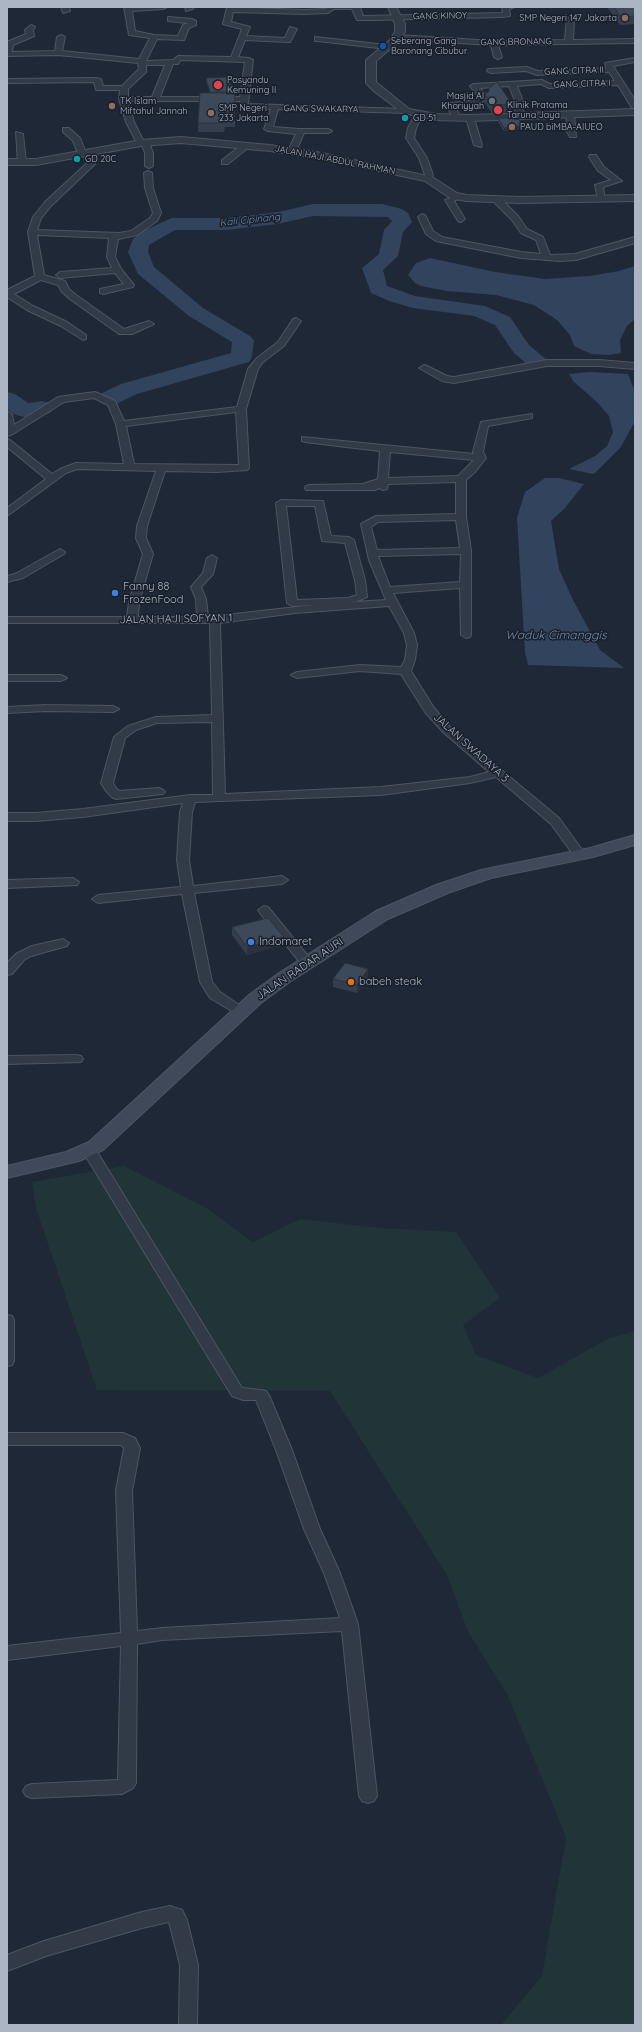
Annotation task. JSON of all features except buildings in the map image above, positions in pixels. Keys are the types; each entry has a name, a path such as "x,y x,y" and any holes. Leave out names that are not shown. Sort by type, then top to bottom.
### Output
{"main road":[{"name":"JALAN RADAR AURI","path":"7,1172 72,1157 89,1150 106,1139 240,1012 274,984 377,918 417,899 487,874 635,840"}],"street":[{"path":"163,7 128,8 132,33 154,37 181,38 186,28 192,25 192,21 172,19"},
{"path":"234,59 246,26 228,24 230,9 304,12 328,10 332,7 356,7"},
{"name":"GANG KINOY","path":"356,7 360,18 505,10 511,7"},
{"path":"392,7 398,17 401,29 398,37 371,60 371,83 381,93 406,111 419,115 456,118 635,112"},
{"path":"569,41 570,19"},
{"path":"31,27 29,30 31,34 29,36 9,44 9,51 7,54 58,53 143,62 176,62 178,58 234,59 250,61 244,99"},
{"path":"242,38 287,40 293,29"},
{"path":"58,53 61,37"},
{"path":"32,232 114,236 134,233 157,216 157,208 149,188 148,153 132,126 123,99 124,88 141,72 144,67 143,62 154,37"},
{"name":"GANG BRONANG","path":"398,37 494,43 635,41"},
{"path":"318,39 387,47"},
{"path":"494,43 498,57"},
{"path":"7,54 9,63"},
{"path":"635,60 608,65 635,106"},
{"path":"155,99 170,62"},
{"name":"GANG CITRA II","path":"491,71 528,69 536,73 611,70"},
{"path":"7,81 95,80 98,81 99,88 124,88"},
{"name":"GANG CITRA I","path":"456,118 451,105 477,102 484,97 474,86 543,82 549,86 621,83"},
{"path":"512,84 519,101 515,105 523,116"},
{"name":"GANG SWAKARYA","path":"123,99 244,99 246,106 406,111"},
{"path":"275,108 268,129 301,132 328,131"},
{"path":"419,115 412,128 410,138 423,158 430,175 428,179"},
{"path":"570,115 570,130 573,135"},
{"path":"470,118 478,145"},
{"path":"66,130 74,136 82,153"},
{"path":"292,151 296,138 301,132"},
{"path":"19,134 22,163"},
{"name":"JALAN HAJI ABDUL RAHMAN","path":"7,162 22,163 52,160 82,153 143,143 181,140 292,151 428,179 458,197 496,199 635,198"},
{"path":"225,162 246,146"},
{"path":"40,277 32,232 39,214 91,164 93,151"},
{"path":"593,157 601,169 618,181 599,185 602,199"},
{"path":"458,197 449,200 461,219"},
{"path":"496,199 515,218 524,231 540,239 546,257"},
{"path":"422,217 429,232 439,239 506,253 565,258 580,256 635,240"},
{"path":"103,291 130,285 117,270 111,257 114,236"},
{"path":"60,275 117,270"},
{"path":"7,294 40,277 62,282 65,290 73,297 122,332 129,332 149,324"},
{"path":"7,294 34,310 64,324 84,337"},
{"path":"7,513 63,471 76,466 161,469 244,468 241,409 253,370 260,360 281,344 296,320"},
{"path":"424,368 438,376 454,380 547,363 599,363 635,366"},
{"path":"7,414 8,432 61,399 91,395 98,396 112,403 121,424 130,467"},
{"path":"121,424 241,409"},
{"path":"481,458 478,452 484,424 529,416"},
{"path":"305,439 385,449 481,458"},
{"path":"7,442 51,480"},
{"path":"383,484 385,449"},
{"path":"466,635 466,551 461,517 461,482 481,458"},
{"path":"132,620 134,602 148,554 141,538 142,526 161,469"},
{"path":"310,488 461,482"},
{"path":"281,502 319,503 326,539 349,540 360,580 362,597 348,601 294,607 281,502"},
{"path":"297,675 360,668 405,671 410,660 412,645 408,630 392,603 372,553 366,528 369,522 376,519 461,517"},
{"path":"372,553 466,551"},
{"path":"7,579 20,576 60,552"},
{"path":"212,558 208,574 196,587 209,620 216,718 219,797"},
{"path":"388,590 465,584"},
{"name":"JALAN HAJI SOFYAN 1","path":"7,620 209,620 294,607 392,603"},
{"name":"JALAN SWADAYA 3","path":"405,671 430,710 448,730 555,821 579,854"},
{"path":"7,678 61,678"},
{"path":"7,710 46,708 113,709"},
{"path":"159,792 116,795 110,789 107,783 120,737 132,728 156,720 216,718"},
{"path":"7,817 36,817 82,813 190,799 381,791 470,780 498,773"},
{"path":"190,799 186,812 183,860 187,890 202,969 206,982 215,995 240,1012"},
{"path":"98,899 282,880"},
{"path":"7,884 73,882"},
{"path":"264,910 307,963"},
{"path":"7,971 20,957 27,953 36,949 63,943"},
{"path":"7,1060 76,1059"},
{"path":"89,1150 237,1392 243,1395 261,1395 284,1450 312,1529 332,1573 350,1624 368,1796"},
{"path":"7,1320 7,1361"},
{"path":"7,1439 123,1439 130,1442 132,1448 124,1491 129,1638 128,1783 122,1787 32,1791"},
{"path":"7,1653 170,1634 350,1624"},
{"path":"7,1963 44,1949 142,1920 164,1914 176,1916 189,1965 188,2025"}],"green space":[{"path":"124,1166 205,1207 253,1242 300,1219 380,1228 456,1232 500,1298 463,1325 476,1355 538,1378 609,1338 635,1331 635,2025 501,2025 542,1976 566,1837 508,1696 468,1632 447,1575 330,1391 97,1390 36,1208 32,1182"}],"water":[{"path":"430,258 495,272 545,279 590,276 619,271 635,266 635,319 627,326 620,340 621,353 609,355 591,354 574,346 570,335 557,320 534,305 496,295 447,291 421,286 415,283 408,275 416,263"},
{"path":"590,372 628,374 635,392 635,421 621,447 594,474 569,469 595,456 607,446 613,432 609,416 598,403 573,381 569,374"},
{"name":"Waduk Cimanggis","path":"545,478 559,478 584,484 565,508 551,521 559,569 572,598 600,650 624,668 528,665 525,652 517,518 525,492"}],"waterway":[{"name":"Kali Cipinang","path":"110,398 129,389 241,357 243,340 196,312 145,270 138,252 140,243 148,236 172,224 227,224 278,218 313,210 382,210 395,213 401,217 402,222 394,230 388,256 372,268 378,289 396,297 413,302 478,310 503,321 521,349 536,360"},
{"name":"Kali Cipinang","path":"7,399 24,410 42,408"}],"place":[{"name":"SMP Negeri 147 Jakarta","path":"625,18"},
{"name":"Seberang Gang Baronang Cibubur","path":"383,46"},
{"name":"Posyandu Kemuning II","path":"218,85"},
{"name":"Masjid Al Khoriyyah","path":"492,101"},
{"name":"TK Islam Miftahul Jannah","path":"112,106"},
{"name":"Klinik Pratama Taruna Jaya","path":"498,110"},
{"name":"SMP Negeri 233 Jakarta","path":"211,113"},
{"name":"GD 51","path":"405,118"},
{"name":"PAUD biMBA-AIUEO","path":"512,127"},
{"name":"GD 20C","path":"77,159"},
{"name":"Fanny 88 FrozenFood","path":"115,593"},
{"name":"Indomaret","path":"251,942"},
{"name":"babeh steak","path":"351,982"}]}
